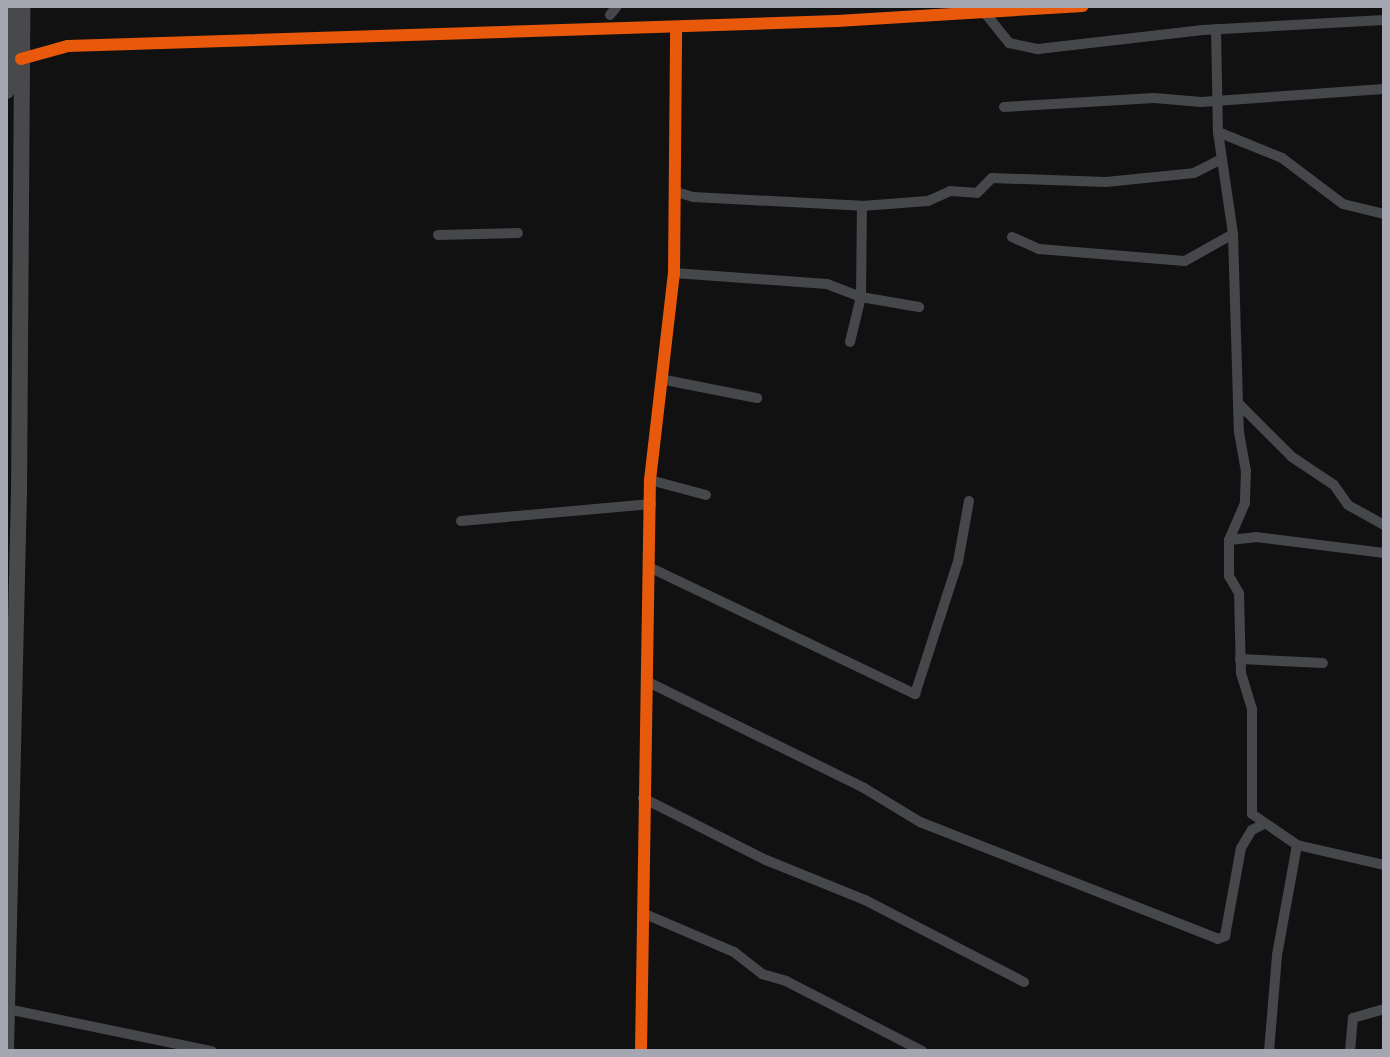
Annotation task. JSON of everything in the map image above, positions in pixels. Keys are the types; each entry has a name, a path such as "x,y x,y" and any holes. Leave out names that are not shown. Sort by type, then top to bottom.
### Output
{"highway":[{"path":"6,90 7,6"}],"main road":[{"path":"6,1051 19,493 22,6"}],"street":[{"path":"21,59 68,46 676,27 1083,6"},
{"path":"985,13 998,35 1023,48 1216,29 1384,20"},
{"path":"641,1051 650,480 665,380 674,273 676,27"},
{"path":"646,681 852,782 920,822 1218,939 1225,936 1237,865 1252,830 1249,771 1254,727 1240,659 1239,593 1229,576 1229,540 1245,503 1233,234 1218,132 1216,29"},
{"path":"1004,107 1384,89"},
{"path":"1218,132 1282,158 1343,204 1384,214"},
{"path":"676,192 693,197 862,206 928,201 950,191 977,193 992,178 1106,182 1194,173 1221,159"},
{"path":"850,342 861,297 862,206"},
{"path":"438,235 518,233"},
{"path":"1012,237 1039,249 1185,261 1233,234"},
{"path":"674,273 827,284 861,297 919,307"},
{"path":"665,380 757,398"},
{"path":"1239,404 1292,457 1334,485 1348,505 1384,525"},
{"path":"650,480 706,495"},
{"path":"651,568 915,694 958,562 969,501"},
{"path":"461,521 651,504"},
{"path":"1229,540 1256,537 1384,553"},
{"path":"1240,659 1323,663"},
{"path":"643,798 766,860 865,900 1024,982"},
{"path":"1252,814 1297,845 1384,865"},
{"path":"1252,830 1264,824"},
{"path":"1269,1051 1277,955 1297,845"},
{"path":"645,914 726,948 762,974 786,981 922,1051"},
{"path":"7,1009 212,1051"},
{"path":"1350,1051 1353,1018 1384,1009"}],"cycle path":[{"path":"21,59 68,46 837,21 1083,6"},
{"path":"641,1051 650,480 674,273 676,27"}]}
